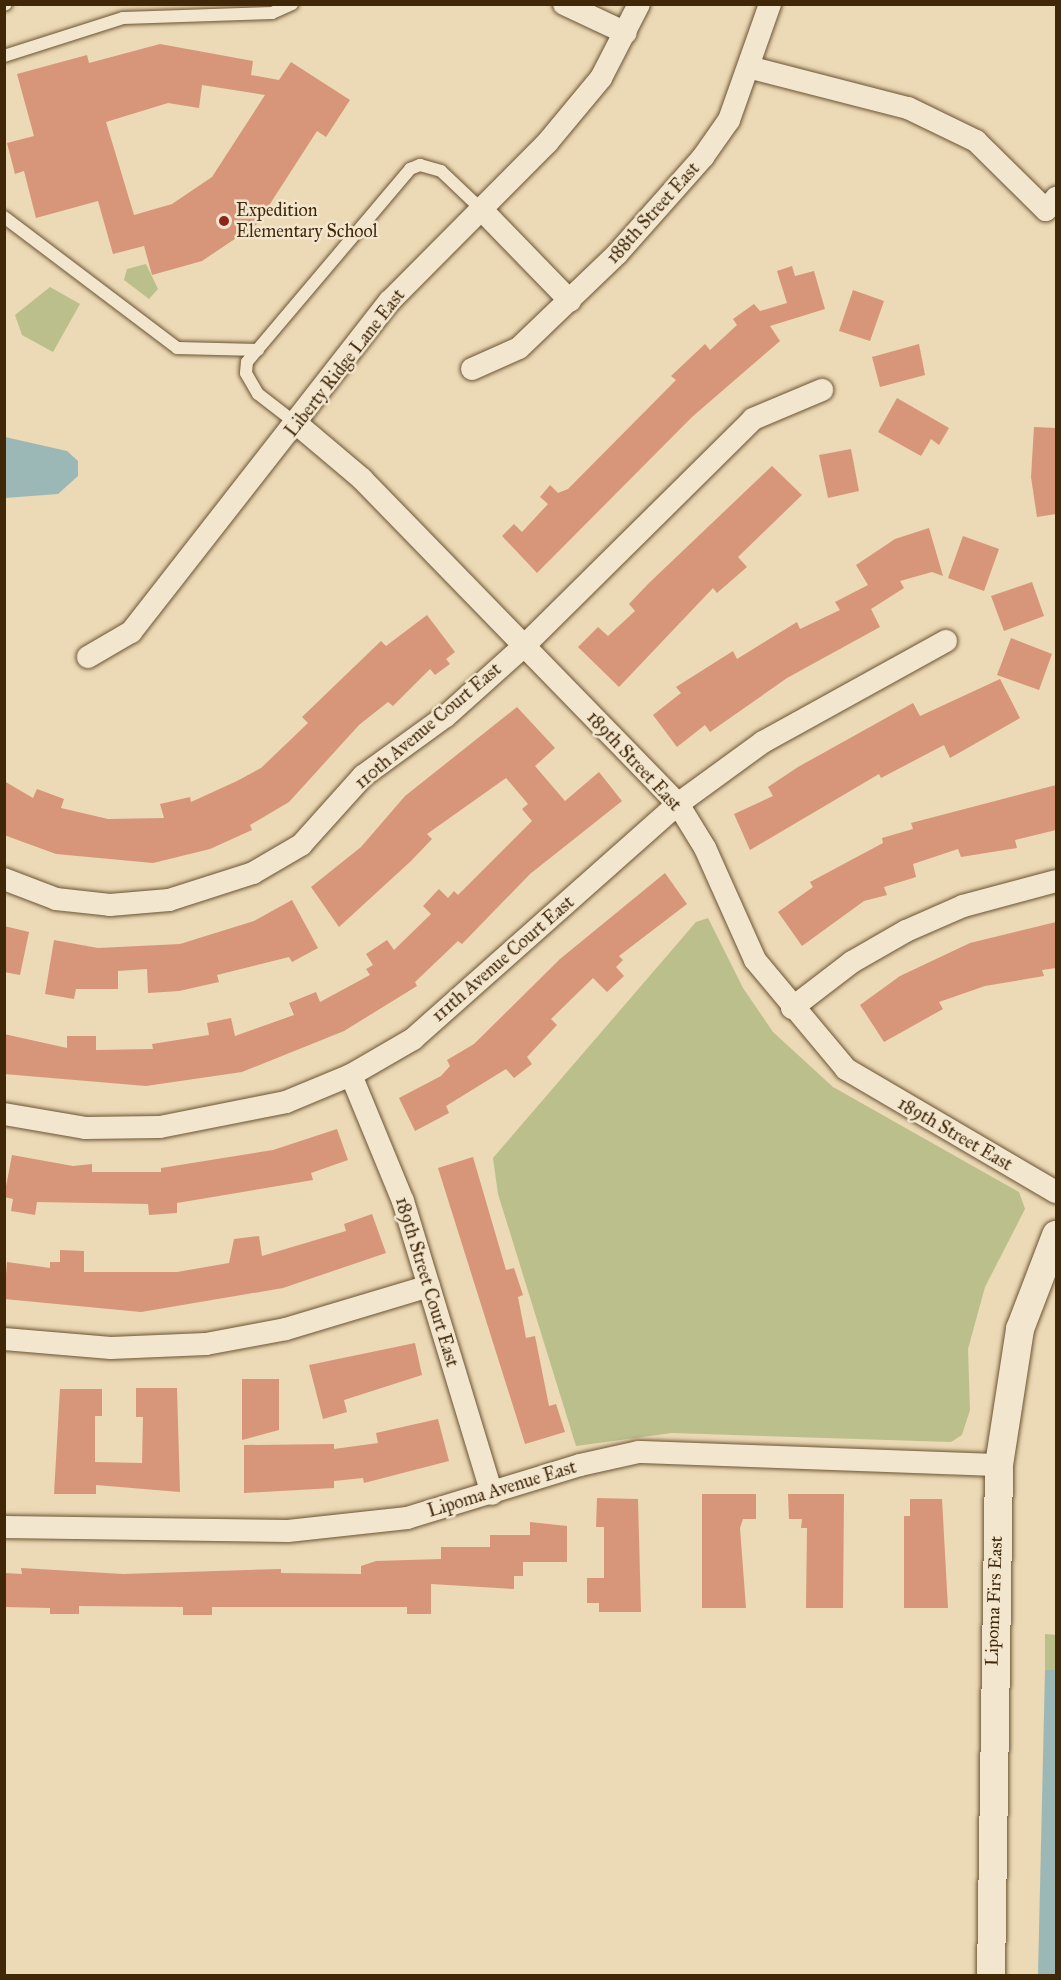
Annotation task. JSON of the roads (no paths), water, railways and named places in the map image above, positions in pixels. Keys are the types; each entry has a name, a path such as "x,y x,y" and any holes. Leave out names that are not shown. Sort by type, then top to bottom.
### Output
{"street":[{"path":"564,4 626,33"},
{"name":"Liberty Ridge Lane East","path":"88,657 131,632 297,424 390,301 567,119 601,78 639,4"},
{"name":"188th Street East","path":"472,369 519,348 570,301 703,157 729,120 752,68 770,4"},
{"path":"752,68 908,108 976,141 1051,204"},
{"path":"481,209 570,301"},
{"name":"110th Avenue Court East","path":"4,879 56,899 110,904 169,900 253,873 301,845 363,776 446,716 524,646 753,420 822,390"},
{"name":"189th Street East","path":"297,424 362,479 678,804 705,848 755,960 792,1008 846,1069 1056,1192"},
{"name":"111th Avenue Court East","path":"4,1114 85,1128 160,1127 286,1102 351,1075 413,1039 678,804 763,742 946,641"},
{"path":"792,1008 852,962 906,931 963,906 1056,881"},
{"name":"189th Street Court East","path":"351,1075 403,1201 492,1494"},
{"name":"Lipoma Firs East","path":"991,1976 999,1465 1020,1329 1056,1235"},
{"path":"4,1339 111,1348 206,1344 286,1329 429,1286"},
{"name":"Lipoma Avenue East","path":"4,1527 288,1531 407,1518 639,1452 734,1451 999,1465"}],"lane":[{"path":"4,56 123,18 272,13 292,4"},
{"path":"297,424 249,383 248,362 410,169 420,165 441,171 481,209"},
{"path":"4,217 177,348 258,350"}],"water":[{"path":"5,437 67,451 78,461 78,476 58,494 5,498"},
{"path":"1045,1670 1056,1670 1056,1976 1038,1975"}],"place":[{"name":"Expedition Elementary School","path":"224,221"}]}
